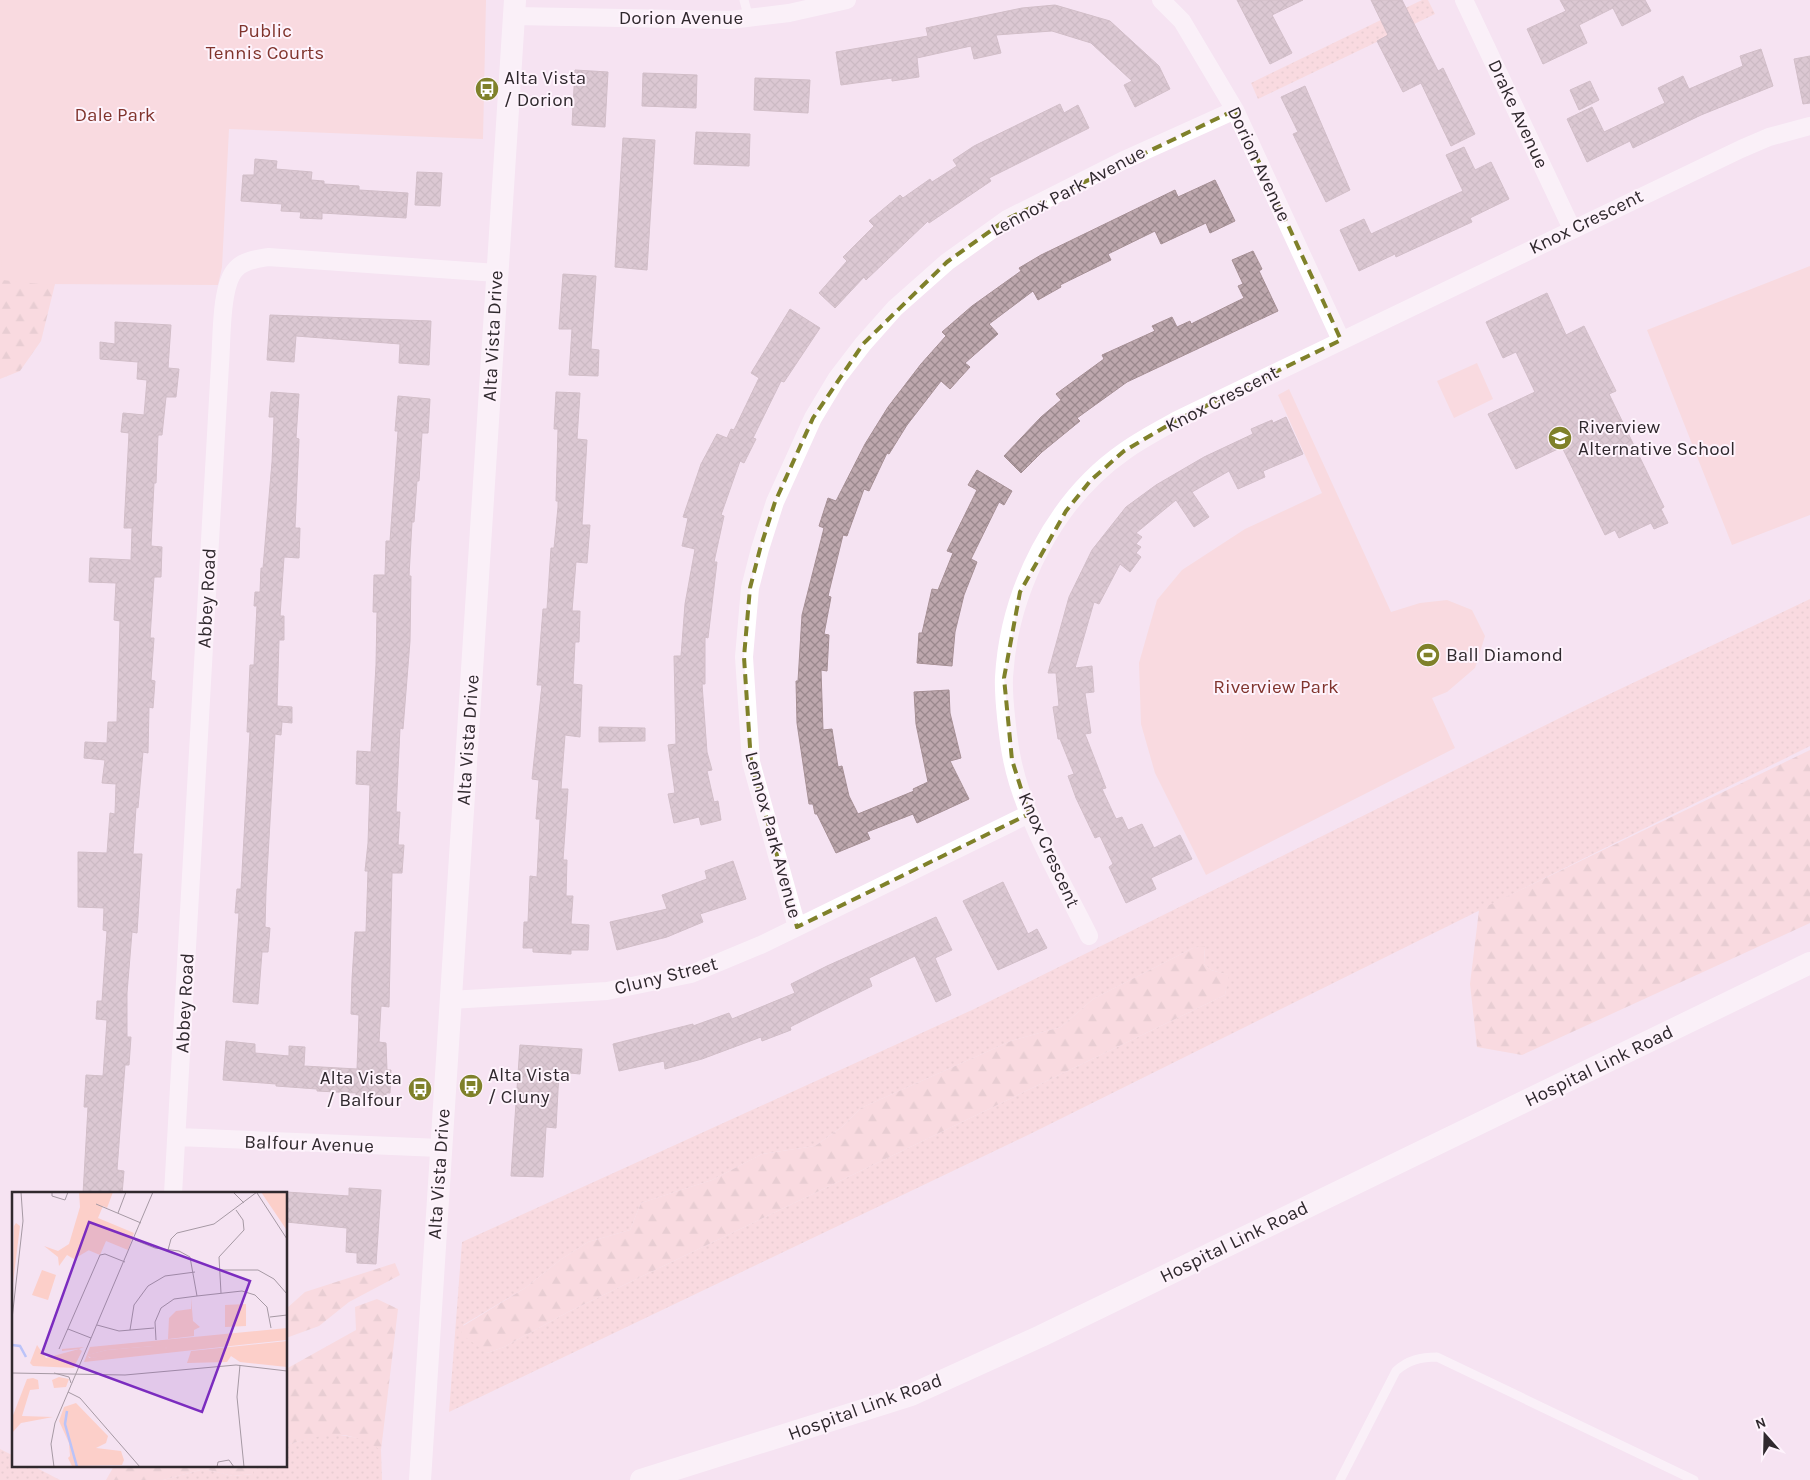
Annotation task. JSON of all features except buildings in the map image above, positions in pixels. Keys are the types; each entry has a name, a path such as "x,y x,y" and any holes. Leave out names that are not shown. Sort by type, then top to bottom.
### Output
{"street":[{"name":"Dorion Avenue","path":"514,8 749,19 788,13 847,0"},
{"name":"Dorion Avenue","path":"1160,0 1182,21 1235,110 1341,340"},
{"name":"Drake Avenue","path":"1465,0 1572,229"},
{"name":"Alta Vista Drive","path":"420,1480 440,1148 473,678 496,273 514,8"},
{"name":"Lennox Park Avenue","path":"797,927 751,762 744,657 750,588 760,549 775,502 813,418 837,378 863,344 896,308 947,262 1008,219 1122,161 1235,110"},
{"name":"Knox Crescent","path":"1088,936 1029,814 1012,760 1004,678 1010,636 1020,592 1040,551 1066,511 1091,480 1124,451 1177,420 1748,146 1769,137 1810,126"},
{"name":"Abbey Road","path":"173,1192 178,1137 219,374 226,286 235,269 246,262 268,257 496,273"},
{"name":"Cluny Street","path":"450,1000 607,991 691,974 729,960 1029,814"},
{"name":"Hospital Link Road","path":"641,1480 911,1395 1041,1336 1810,963"},
{"name":"Balfour Avenue","path":"178,1137 440,1148"}],"lane":[{"path":"744,0 749,19"},
{"path":"1340,1480 1396,1371 1403,1364 1425,1357 1437,1357 1694,1480"}],"highlighted area":[{"path":"1235,110 1341,340 1177,420 1124,451 1091,480 1066,511 1020,592 1004,678 1012,760 1029,814 797,927 751,762 744,657 750,588 760,549 775,502 813,418 863,344 947,262 1007,219"}],"green space":[{"path":"0,0 99,272 55,284 41,341 20,371 0,379"},
{"name":"Dale Park","path":"0,0 486,0 483,139 229,129 222,267 218,285 40,284 2,280 0,236"},
{"path":"1422,0 1428,0 1435,14 1258,99 1251,83"},
{"path":"1810,266 1810,515 1732,545 1647,330"},
{"path":"1477,363 1493,399 1454,418 1437,381"},
{"name":"Riverview Park","path":"1289,389 1391,612 1420,603 1447,600 1472,610 1485,636 1475,668 1447,692 1432,698 1455,748 1206,875 1155,773 1141,724 1139,663 1157,600 1182,570 1245,529 1322,493 1278,395"},
{"path":"1810,599 1810,746 1030,1134 449,1412 462,1242 972,1010 1580,708","holes":["1205,947 1204,964 1211,970 1228,975 1225,995 568,1312 504,1347 487,1353 463,1325 525,1288 560,1260 588,1242 630,1230 641,1203 712,1180 762,1154 815,1146 842,1127 861,1108 1011,1041 1061,1027 1093,999 1193,948"]},
{"path":"1810,750 1810,923 1522,1055 1477,1047 1470,984 1479,910"},
{"path":"1205,946 1204,964 1211,970 1229,975 1225,995 568,1312 504,1347 487,1353 461,1334 463,1326 525,1288 560,1260 588,1242 630,1230 641,1203 712,1180 762,1154 815,1146 842,1127 861,1108 1011,1041 1061,1027 1093,999 1193,948"},
{"path":"395,1263 400,1275 349,1302 319,1326 288,1337 288,1307 305,1292"},
{"path":"377,1299 398,1309 381,1450 357,1438 346,1435 324,1436 288,1444 288,1368 356,1330 355,1307"},
{"path":"327,1433 365,1439 381,1450 382,1480 163,1480 204,1469 233,1476 253,1474 253,1468 288,1468 288,1444"},
{"path":"0,1449 12,1455 12,1468 37,1468 60,1480 0,1480"},
{"path":"113,1468 253,1468 253,1474 233,1476 204,1469 163,1480 106,1480"}],"place":[{"name":"Alta Vista / Dorion","path":"487,89"},
{"name":"Riverview Alternative School","path":"1560,438"},
{"name":"Ball Diamond","path":"1428,655"},
{"name":"Alta Vista / Cluny","path":"471,1086"},
{"name":"Alta Vista / Balfour","path":"420,1089"}],"park label":[{"name":"Public Tennis Courts","path":"265,42"}]}
